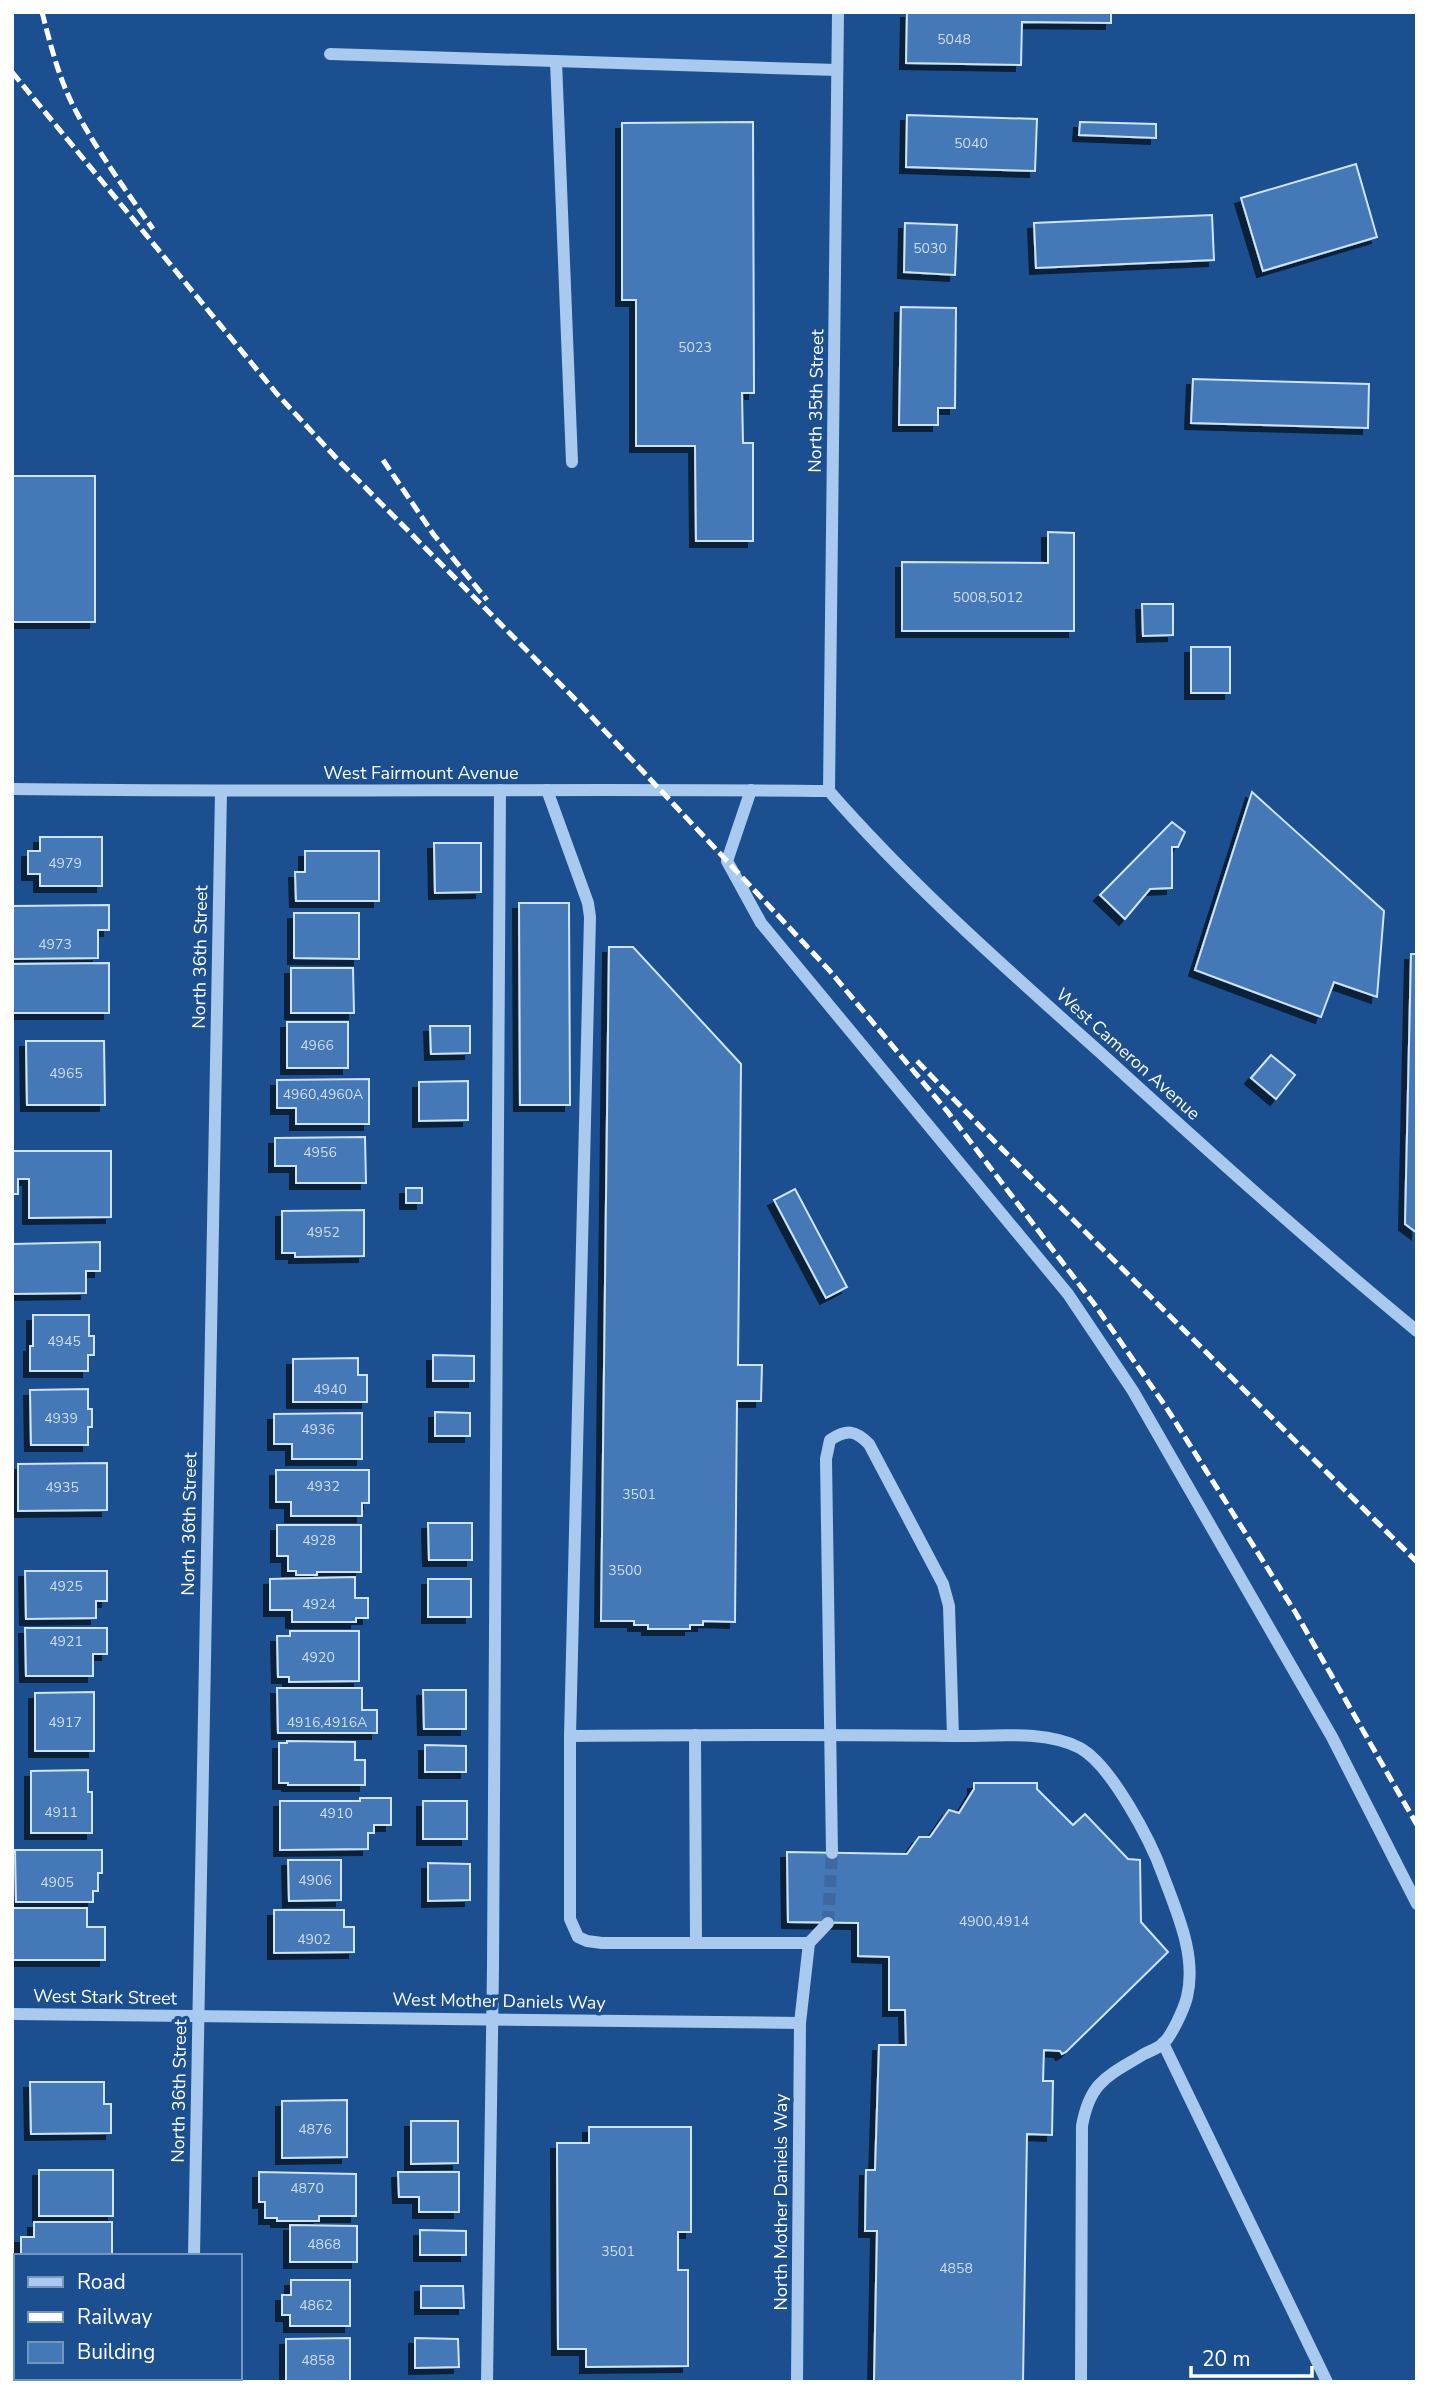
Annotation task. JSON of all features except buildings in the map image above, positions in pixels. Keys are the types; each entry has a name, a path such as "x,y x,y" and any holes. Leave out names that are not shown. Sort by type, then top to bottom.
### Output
{"street":[{"name":"North 35th Street","path":"829,791 838,12"},
{"path":"330,54 837,70"},
{"path":"556,61 572,462"},
{"name":"West Fairmount Avenue","path":"12,789 221,792 829,791"},
{"path":"487,2382 493,2018 500,790"},
{"path":"547,790 588,903 590,917 570,1736 572,1928 578,1937 602,1943 809,1943 828,1923"},
{"path":"751,790 727,861 761,923 1068,1294 1126,1380 1332,1737 1417,1904"},
{"name":"West Cameron Avenue","path":"829,791 877,845 960,926 1324,1255 1417,1331"},
{"name":"North 36th Street","path":"194,2254 221,792"},
{"path":"832,1853 826,1459 830,1440 844,1431 857,1432 869,1444 943,1584 949,1606 953,1736"},
{"path":"570,1736 832,1733 1011,1735 1059,1740 1082,1749 1106,1771 1159,1863 1182,1927 1189,1966 1187,1996 1181,2013 1163,2043 1104,2078 1086,2103 1083,2126 1081,2382"},
{"path":"695,1735 695,1943"},
{"name":"North Mother Daniels Way","path":"797,2382 800,2022 809,1943"},
{"name":"West Stark Street","path":"12,2014 197,2016"},
{"name":"West Mother Daniels Way","path":"197,2016 800,2022"},
{"path":"1163,2043 1327,2382"}],"tunnel":[{"path":"828,1923 832,1853"}],"railway":[{"path":"42,12 57,65 72,103 86,130 153,229"},
{"path":"12,72 277,394 339,461 573,697 829,970 947,1111 1095,1305 1166,1407 1297,1615 1417,1825"},
{"path":"383,460 434,535 487,600"},
{"path":"917,1061 1417,1562"}]}
